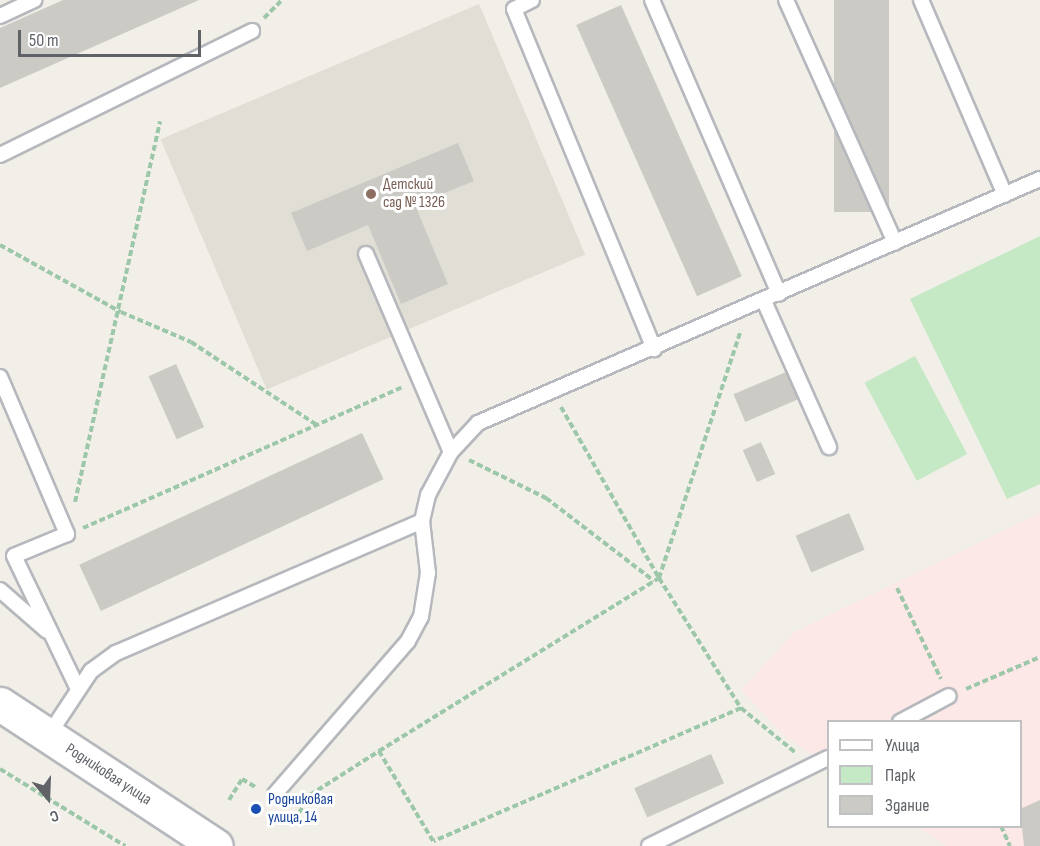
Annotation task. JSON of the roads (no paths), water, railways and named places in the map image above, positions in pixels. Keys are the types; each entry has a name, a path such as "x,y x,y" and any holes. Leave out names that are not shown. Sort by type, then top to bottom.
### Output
{"main road":[{"name":"Родниковая улица","path":"0,704 216,846"}],"lane":[{"path":"0,16 35,0"},
{"path":"532,0 514,9 654,349"},
{"path":"652,0 779,294"},
{"path":"786,0 896,243"},
{"path":"921,0 1005,195"},
{"path":"0,156 252,31"},
{"path":"274,794 408,641 422,617 428,573 422,521 451,452 478,423 654,349 1040,179"},
{"path":"366,254 451,452"},
{"path":"764,301 829,447"},
{"path":"0,377 67,534 14,556 78,689"},
{"path":"47,736 91,671 117,653 422,521"},
{"path":"0,590 51,634"},
{"path":"904,720 949,696"},
{"path":"649,846 827,759"}],"place":[{"name":"Детский сад № 1326","path":"371,194"},
{"name":"Родниковая улица, 14","path":"256,809"}]}
